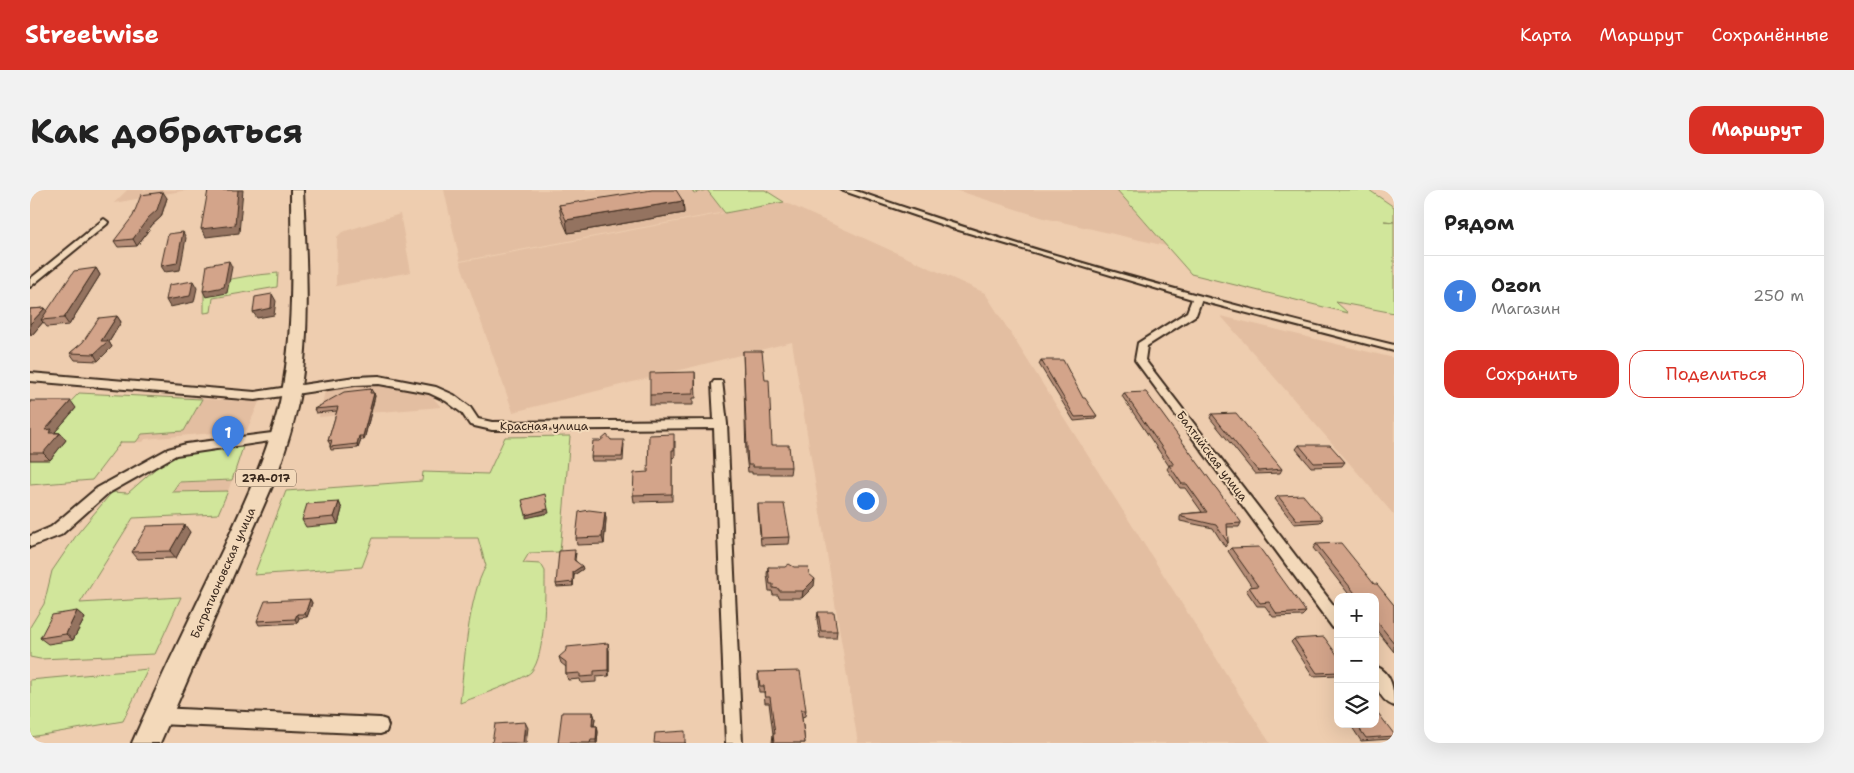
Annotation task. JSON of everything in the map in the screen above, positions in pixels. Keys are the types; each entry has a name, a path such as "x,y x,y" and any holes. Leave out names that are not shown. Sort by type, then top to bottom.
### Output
{"main road":[{"name":"Багратионовская улица","path":"146,743 267,476 280,436 291,391 298,324 297,190"}],"street":[{"path":"845,190 889,206 1118,276 1394,348"},
{"path":"30,284 104,222"},
{"name":"Балтийская улица","path":"1197,298 1192,313 1142,345 1140,360 1334,618"},
{"name":"Красная улица","path":"30,377 255,396 355,381 379,380 398,382 432,390 450,398 466,410 474,422 492,426 721,424"},
{"path":"718,384 734,743"},
{"path":"30,542 56,531 102,491 172,452 186,448 280,436"},
{"path":"1379,678 1394,698"},
{"path":"158,716 380,726"}],"shaded area":[{"path":"127,190 187,190 114,203"},
{"path":"444,190 692,190 694,193 707,190 725,212 460,261"},
{"path":"956,190 1117,190 1166,246 1044,218"},
{"path":"784,202 985,293 1270,743 858,743 792,342 513,412 460,262"},
{"path":"400,214 411,272 336,286 337,237 342,232"},
{"path":"1221,316 1394,358 1394,515 1364,480"},
{"path":"353,386 402,387 426,392 441,407 319,417 325,391"},
{"path":"202,399 259,402 247,430 145,439 143,442 136,442 142,434 184,431"},
{"path":"232,480 228,491 172,492 179,482"}],"green space":[{"path":"692,190 707,190 694,193"},
{"path":"707,190 765,190 784,202 725,213"},
{"path":"1117,190 1369,190 1394,207 1394,313 1336,302 1348,313 1191,274"},
{"path":"278,273 277,287 213,298 211,312 204,313 204,284"},
{"path":"79,393 202,399 184,431 142,434 136,442 121,442 92,480 30,485 30,444"},
{"path":"570,436 560,552 529,553 523,563 541,564 545,571 544,624 540,653 531,672 508,684 460,703 471,613 480,579 486,566 478,538 373,538 362,567 254,575 286,491 422,481 423,472 488,474 505,437"},
{"path":"243,447 232,480 179,482 172,492 228,491 218,514 133,518 80,603 181,597 155,654 40,659 30,657 30,627 44,604 52,571 78,533 112,492 128,493 173,453"},
{"path":"148,669 123,721 30,737 30,680"}],"building":[{"path":"208,190 238,190 235,225 201,229"},
{"path":"652,190 676,190 683,201 566,220 559,205"},
{"path":"163,192 157,210 148,218 133,239 114,241 133,216 141,195"},
{"path":"183,232 177,263 161,266 168,234"},
{"path":"229,261 224,287 203,291 207,265"},
{"path":"96,268 64,318 41,320 74,271"},
{"path":"193,281 190,296 166,300 169,285"},
{"path":"272,294 271,308 253,312 255,297"},
{"path":"45,308 30,324 30,309"},
{"path":"117,316 101,341 108,341 94,354 70,353 83,342 99,318"},
{"path":"743,351 762,351 765,380 769,380 772,445 789,445 791,467 753,467 753,465 748,465"},
{"path":"1041,360 1063,360 1083,398 1085,398 1097,416 1075,417"},
{"path":"695,372 693,394 650,395 650,373"},
{"path":"371,389 370,393 374,393 363,436 359,436 357,444 330,447 332,440 328,441 338,407 314,409 344,392"},
{"path":"1146,392 1241,522 1227,524 1228,543 1216,525 1182,517 1182,514 1207,512 1187,484 1182,484 1169,465 1174,465 1124,393"},
{"path":"30,401 71,401 45,430 52,429 49,433 60,433 43,453 30,453"},
{"path":"1236,413 1282,469 1258,471 1212,414"},
{"path":"674,434 672,494 633,495 634,473 648,472 649,435"},
{"path":"607,435 611,440 624,440 622,457 591,457 593,441 600,441"},
{"path":"1299,445 1330,445 1345,462 1314,463"},
{"path":"545,494 548,509 526,515 522,500"},
{"path":"1303,495 1323,519 1297,520 1278,496"},
{"path":"339,502 334,517 302,520 307,504"},
{"path":"758,504 784,504 790,537 761,538"},
{"path":"589,510 605,512 602,537 576,538 579,512"},
{"path":"185,525 170,551 132,552 147,526"},
{"path":"1341,543 1374,584 1377,584 1394,605 1394,643 1379,624 1379,593 1355,593 1316,544"},
{"path":"1259,547 1306,612 1277,614 1269,602 1260,603 1249,587 1258,586 1231,548"},
{"path":"575,550 574,560 582,566 573,572 573,582 556,584 559,551"},
{"path":"789,564 794,567 808,567 809,574 815,579 803,591 779,591 779,589 773,588 773,584 770,584 768,567 785,567"},
{"path":"310,599 305,614 297,614 295,619 257,621 265,601"},
{"path":"77,611 66,634 40,638 52,615"},
{"path":"818,612 834,612 837,631 821,631"},
{"path":"1324,637 1334,651 1334,672 1317,673 1294,639"},
{"path":"608,643 608,670 594,671 594,676 580,677 580,673 566,674 566,662 559,657 567,650 567,647"},
{"path":"800,671 806,710 801,710 805,743 774,743 773,734 775,734 770,697 765,697 764,686 760,686 758,672"},
{"path":"562,712 593,712 592,726 597,726 596,740 591,740 590,743 558,743"},
{"path":"1379,714 1394,734 1394,736 1366,738 1359,728 1379,728"},
{"path":"525,722 523,743 492,743 495,724"},
{"path":"685,731 685,743 654,743 655,733"}],"place":[{"name":"Ozon","path":"228,457"}]}
